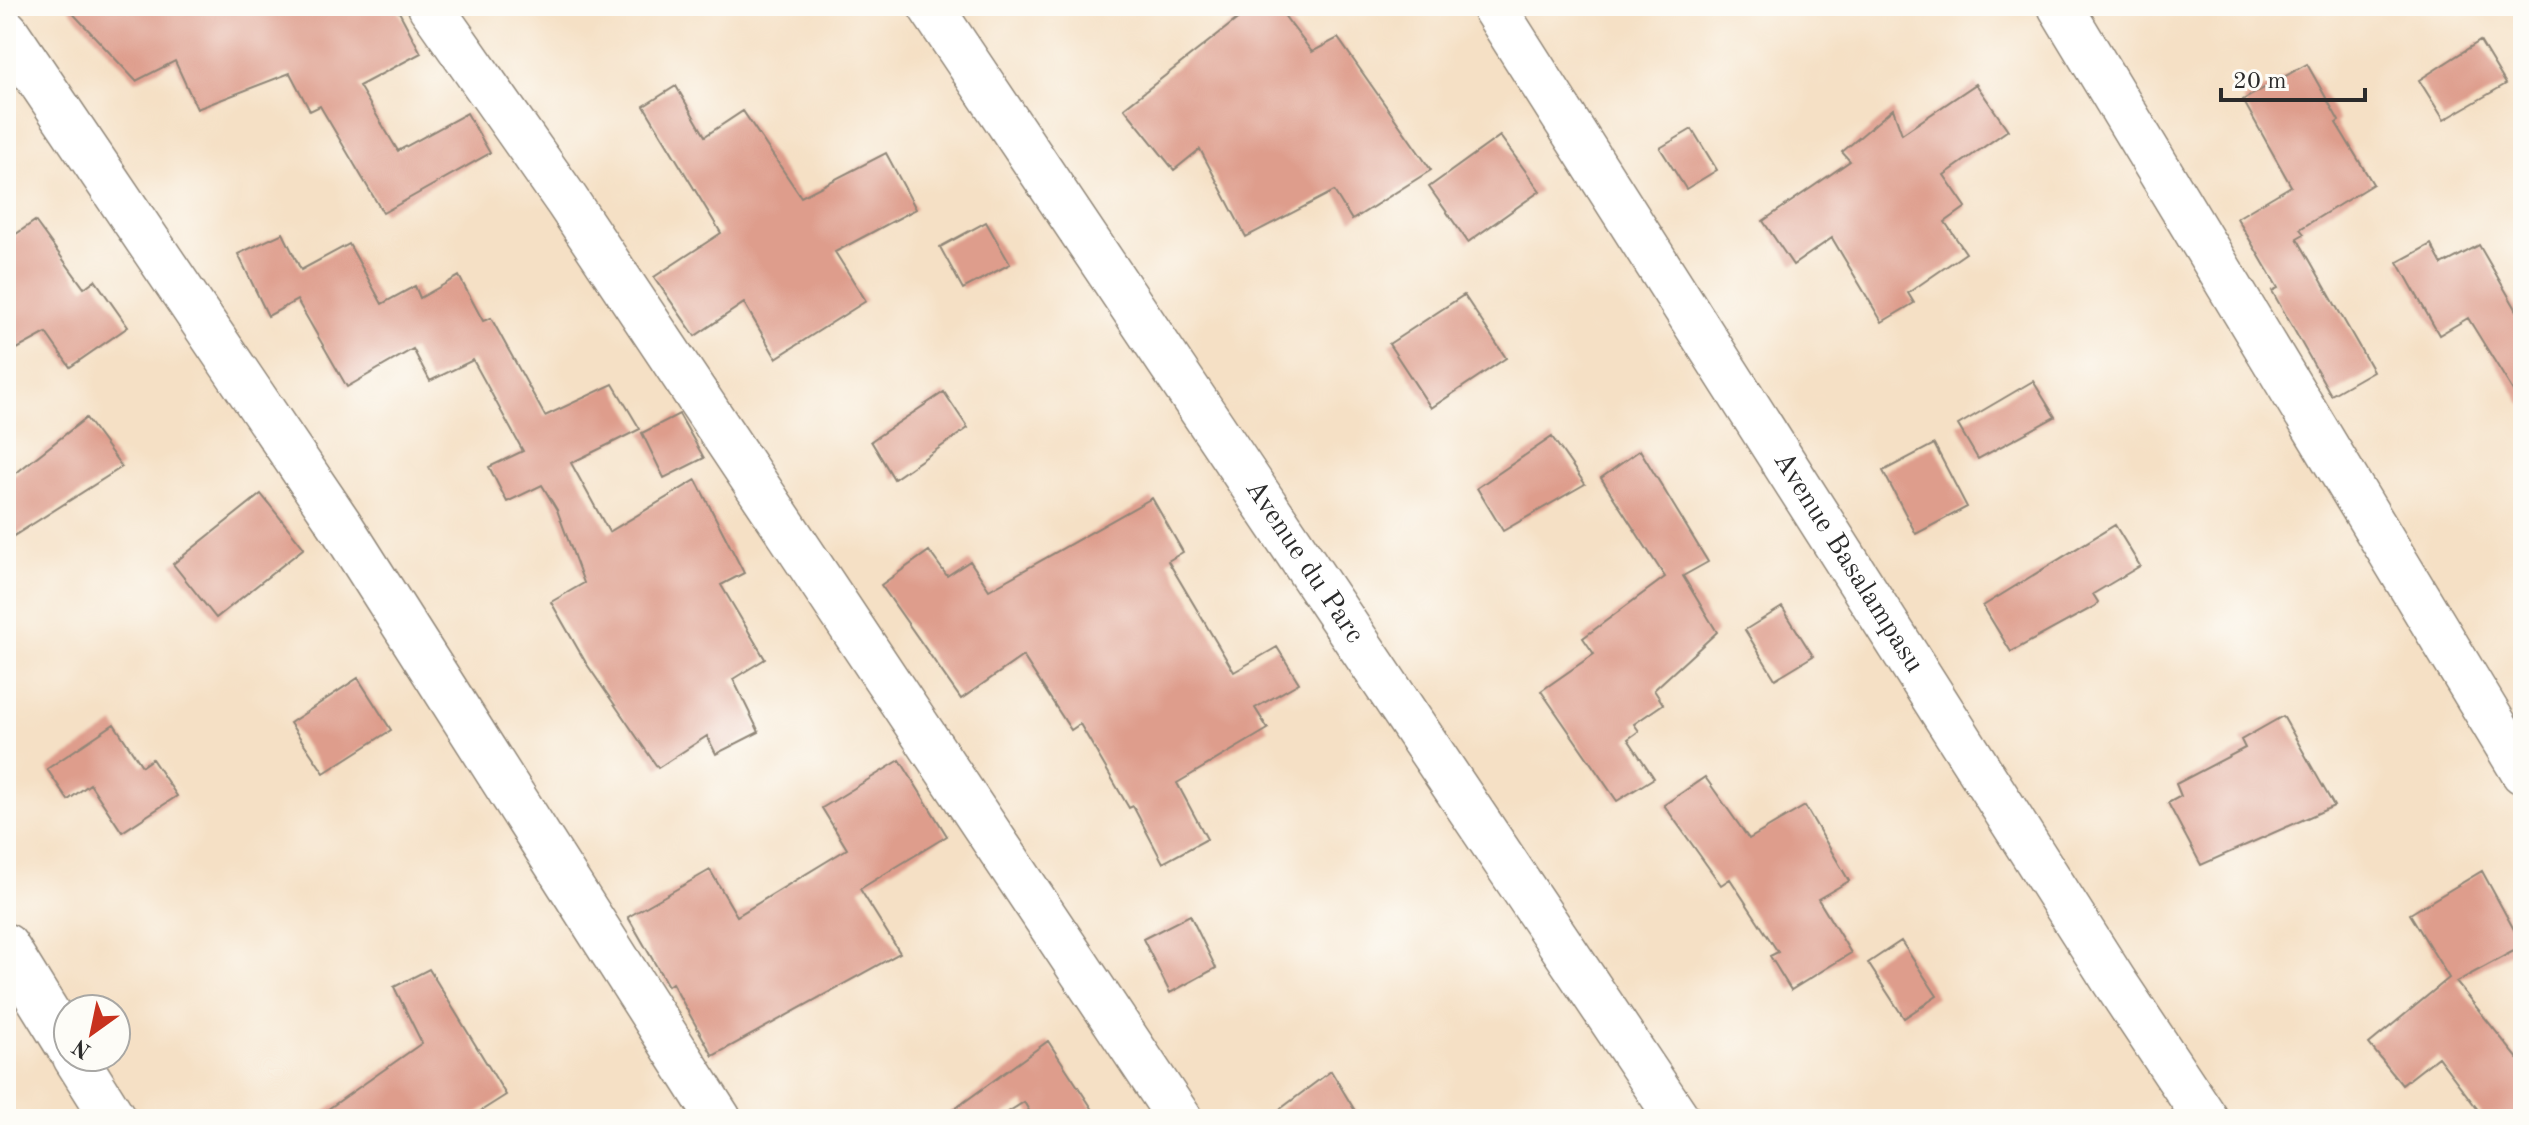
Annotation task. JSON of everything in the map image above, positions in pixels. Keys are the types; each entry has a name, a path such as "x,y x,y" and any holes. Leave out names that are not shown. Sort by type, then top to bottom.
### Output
{"street":[{"path":"430,6 567,201 1180,1119"},
{"name":"Avenue du Parc","path":"930,6 1678,1119"},
{"name":"Avenue Basalampasu","path":"1493,6 2114,981 2206,1119"},
{"path":"2060,6 2523,772"},
{"path":"6,31 339,523 719,1119"},
{"path":"6,946 52,1020"},
{"path":"85,1073 114,1119"}],"building":[{"path":"66,6 396,6 421,53 359,86 398,151 467,113 490,153 383,213 320,106 310,111 290,73 197,109 175,61 136,81"},
{"path":"1254,6 1277,6 1312,52 1338,38 1431,170 1352,220 1334,191 1246,237 1200,149 1174,170 1124,108"},
{"path":"2480,41 2506,84 2444,120 2419,80"},
{"path":"2307,64 2339,121 2336,123 2373,184 2300,229 2304,234 2297,238 2373,371 2331,395 2272,291 2278,288 2237,218 2291,186 2243,100"},
{"path":"1976,84 2008,130 1944,175 1966,207 1945,222 1966,253 1908,293 1914,303 1882,322 1832,238 1793,265 1763,221 1850,161 1842,152 1893,109 1902,134"},
{"path":"676,86 705,136 743,111 801,197 886,153 916,209 835,252 866,301 776,358 744,303 695,336 654,277 721,233 644,106"},
{"path":"1692,129 1717,170 1686,189 1660,148"},
{"path":"1500,136 1540,191 1468,242 1429,187"},
{"path":"35,221 84,288 95,280 128,327 70,367 46,333 6,355 6,241"},
{"path":"986,222 1010,264 963,289 940,247"},
{"path":"283,233 301,270 349,244 382,304 415,286 420,298 459,276 483,321 491,318 545,416 613,384 640,429 571,463 609,532 696,480 744,573 721,585 765,659 733,679 759,732 716,754 707,736 658,768 586,663 551,602 584,583 557,510 542,485 507,502 489,467 523,451 473,360 430,381 413,349 347,387 297,300 268,316 238,254"},
{"path":"2431,244 2442,265 2479,245 2523,321 2523,407 2468,318 2439,335 2398,262"},
{"path":"1464,295 1506,358 1431,408 1389,344"},
{"path":"2033,381 2055,417 1978,459 1958,425"},
{"path":"944,392 968,428 894,479 871,441"},
{"path":"679,414 704,458 664,478 642,433"},
{"path":"86,418 122,467 6,541 6,481"},
{"path":"1552,437 1585,484 1503,531 1477,488"},
{"path":"1934,444 1967,507 1916,534 1883,471"},
{"path":"1640,450 1708,562 1683,576 1717,632 1654,690 1663,704 1634,724 1639,731 1628,739 1654,778 1617,801 1541,691 1594,654 1583,638 1665,577 1601,478"},
{"path":"261,494 304,548 216,618 173,564"},
{"path":"1152,498 1183,552 1168,561 1234,672 1277,647 1299,683 1255,708 1268,729 1177,783 1207,839 1163,863 1133,806 1129,808 1080,724 1071,730 1023,656 961,699 881,585 929,551 947,576 970,561 989,590"},
{"path":"2115,525 2140,566 2093,594 2098,602 2095,606 2011,652 1983,606"},
{"path":"1782,607 1813,656 1775,679 1745,630"},
{"path":"358,678 391,730 324,773 290,723"},
{"path":"2283,716 2334,806 2201,865 2168,803 2181,796 2176,784 2245,748 2241,740"},
{"path":"114,724 142,766 152,759 177,796 122,832 90,784 68,800 47,769"},
{"path":"900,760 947,836 860,889 900,953 713,1056 672,983 668,986 628,917 710,870 737,916 847,849 822,808"},
{"path":"1705,777 1749,839 1805,806 1849,881 1818,899 1851,953 1791,990 1770,956 1778,952 1730,879 1721,885 1664,805"},
{"path":"2482,871 2523,946 2456,982 2523,1065 2523,1119 2485,1119 2438,1057 2402,1085 2369,1044 2449,978 2410,914"},
{"path":"1190,915 1216,968 1170,993 1143,939"},
{"path":"1901,941 1937,996 1904,1018 1868,963"},
{"path":"429,969 506,1095 468,1119 314,1119 422,1043 394,987"},
{"path":"1048,1041 1099,1119 1034,1119 1024,1102 997,1119 941,1119"},
{"path":"1331,1071 1360,1119 1267,1119"}]}
